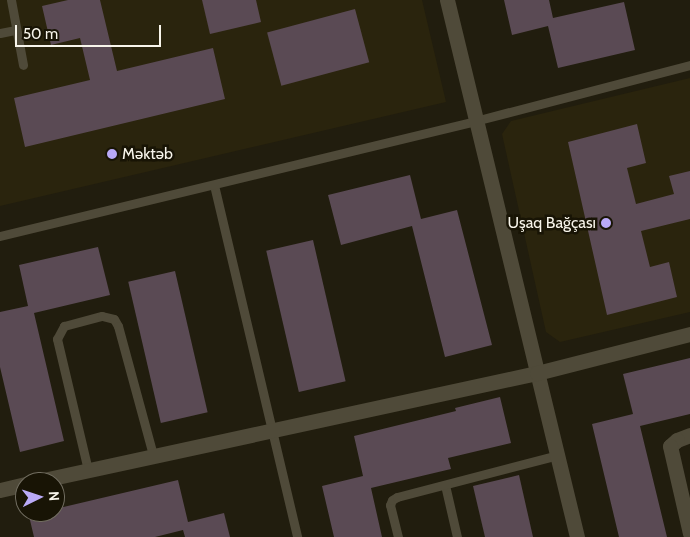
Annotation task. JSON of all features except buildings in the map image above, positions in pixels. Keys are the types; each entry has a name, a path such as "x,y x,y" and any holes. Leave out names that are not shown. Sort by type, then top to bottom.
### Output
{"street":[{"path":"447,0 577,537"},
{"path":"65,475 537,373 690,334"},
{"path":"690,435 677,440 670,446 690,533"},
{"path":"0,490 15,486"}],"lane":[{"path":"11,0 23,65"},
{"path":"0,33 16,30"},
{"path":"0,236 475,121 690,65"},
{"path":"214,185 298,537"},
{"path":"88,470 58,339 64,326 102,316 114,319 118,326 153,455"},
{"path":"398,537 390,505 392,500 558,455"},
{"path":"445,485 457,537"}],"shaded area":[{"name":"Məktəb","path":"0,0 422,0 446,102 0,206"},
{"name":"Uşaq Bağçası","path":"690,78 690,312 560,342 546,332 502,134 511,121"}],"place":[{"name":"Məktəb","path":"112,154"},
{"name":"Uşaq Bağçası","path":"606,223"}]}
